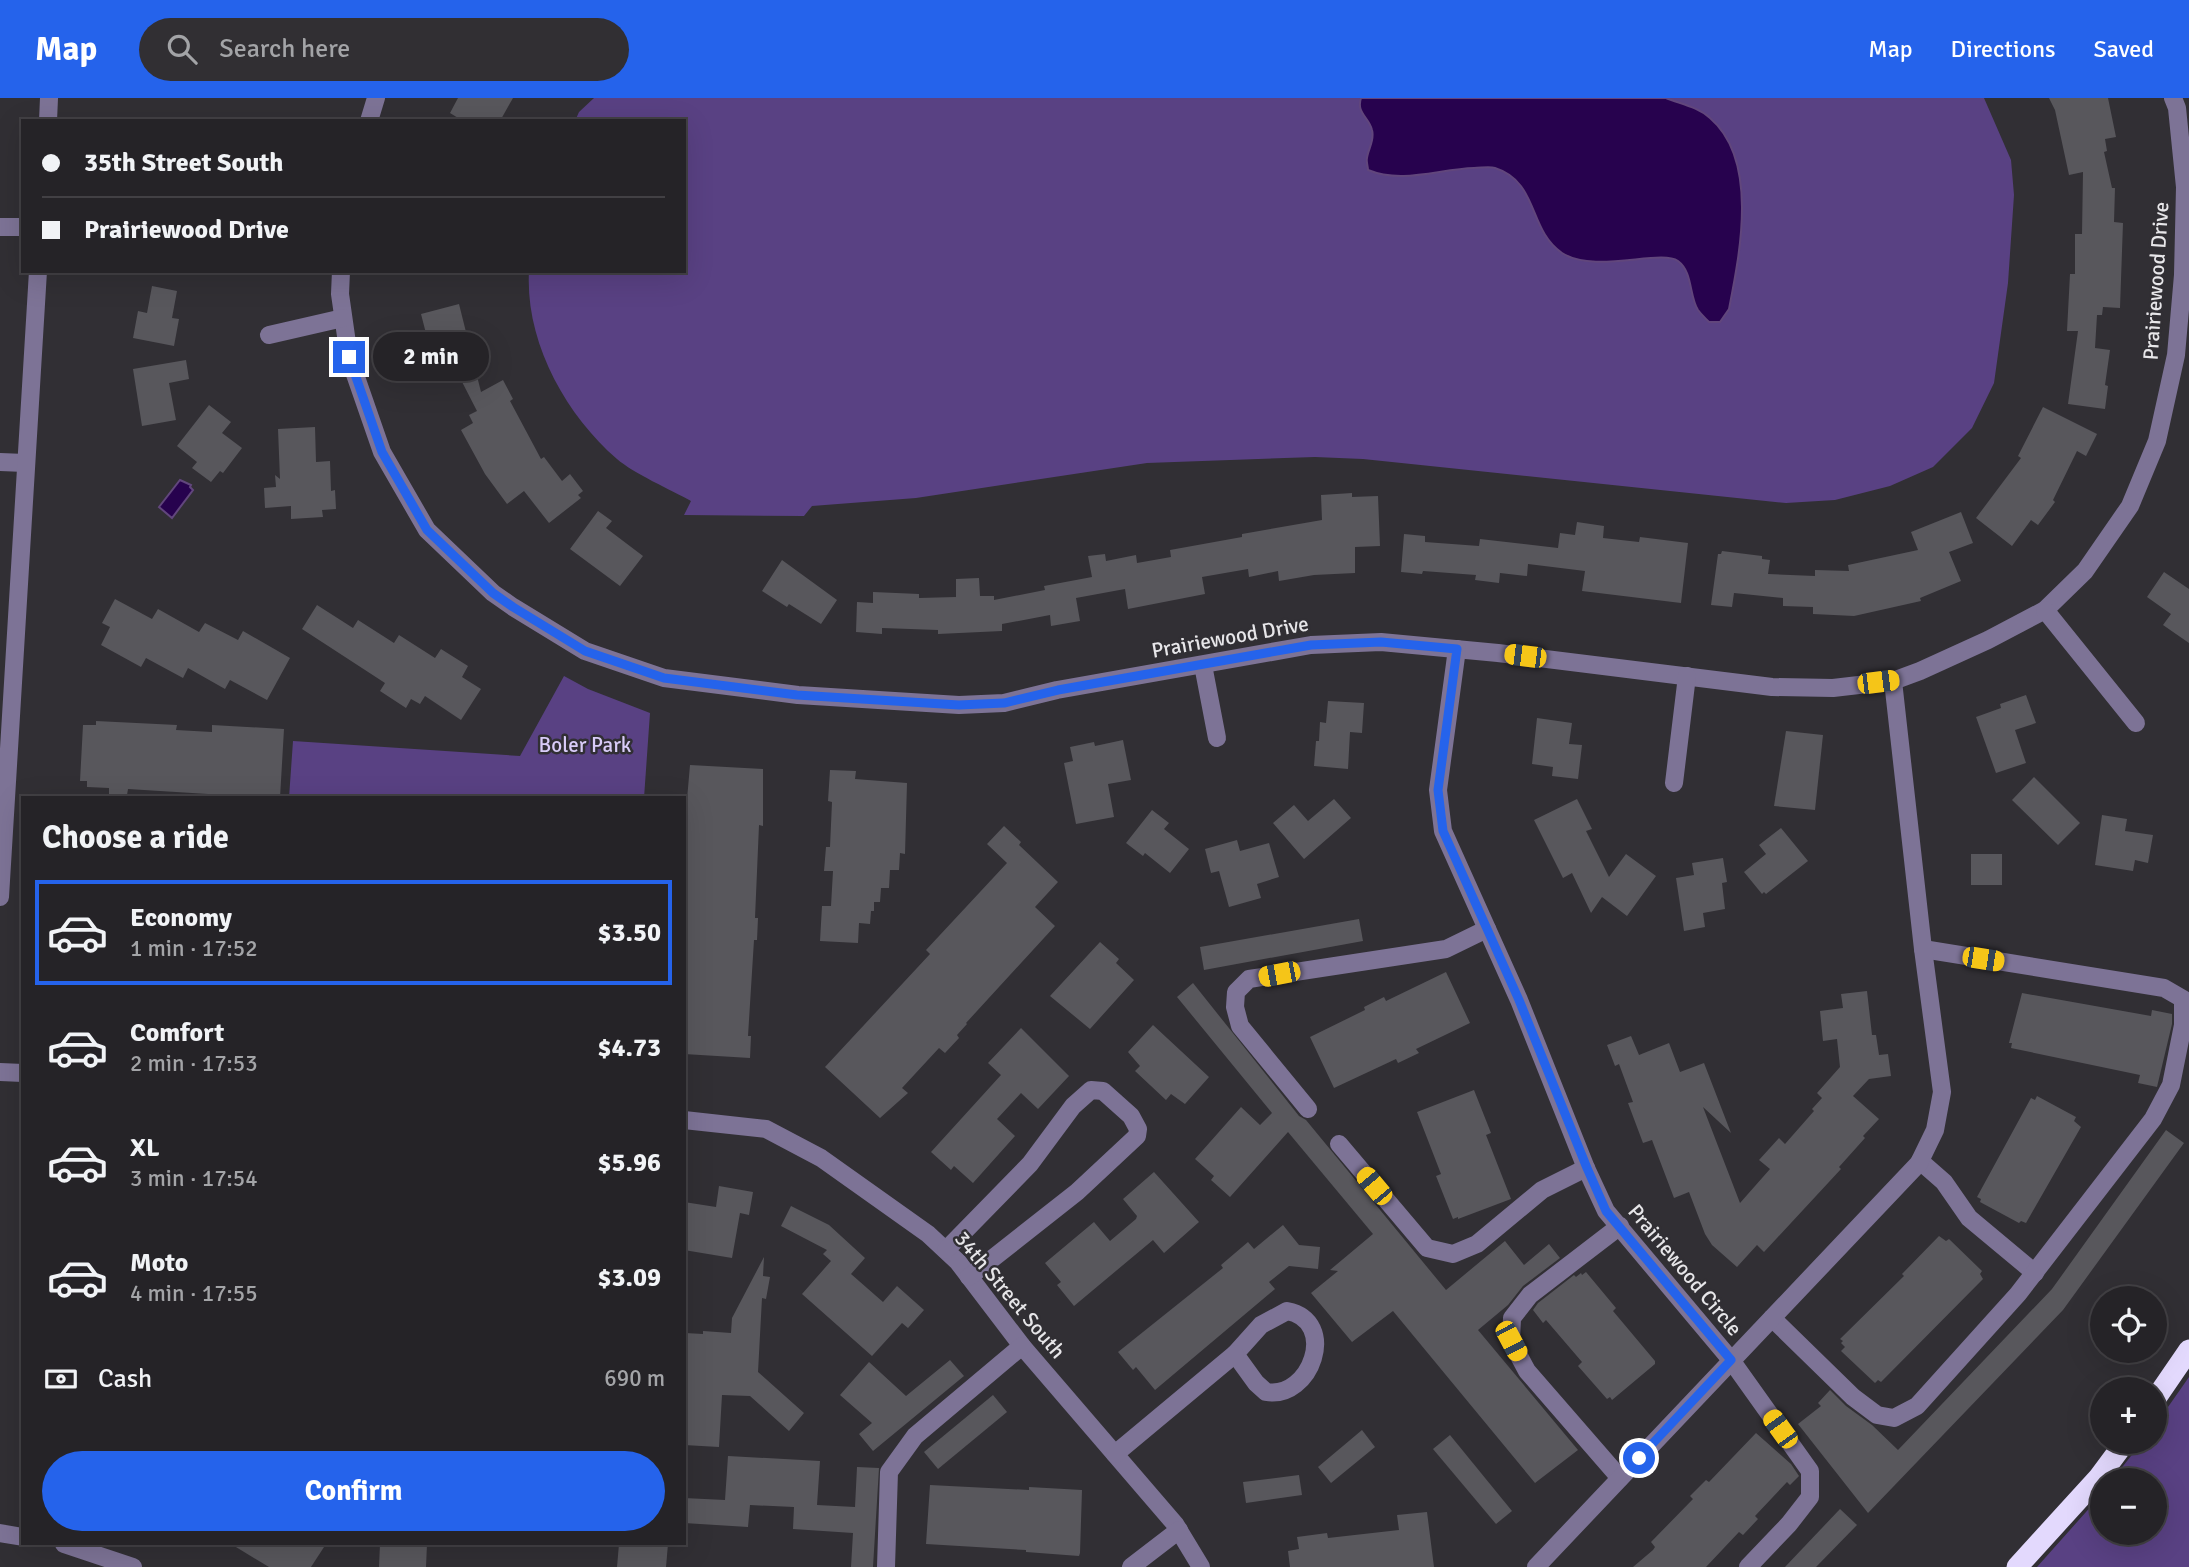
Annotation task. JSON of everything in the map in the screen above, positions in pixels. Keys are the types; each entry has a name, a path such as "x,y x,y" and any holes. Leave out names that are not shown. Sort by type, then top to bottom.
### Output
{"highway":[{"path":"2167,1382 2189,1350"},
{"path":"2017,1567 2099,1477 2116,1454"}],"street":[{"path":"48,119 49,98"},
{"path":"370,119 376,98"},
{"name":"Prairiewood Drive","path":"341,273 340,294 349,357 382,452 427,530 493,593 585,651 664,678 797,695 959,705 1004,703 1058,690 1259,653 1311,645 1381,642 1772,687 1833,688 1893,681 1988,640 2045,610 2085,571 2130,506 2157,441 2176,355 2183,275 2185,187 2177,108 2173,98"},
{"path":"0,226 21,227"},
{"path":"0,897 7,702 38,273"},
{"path":"270,335 343,318"},
{"path":"0,462 25,463"},
{"path":"2045,610 2136,723"},
{"name":"Prairiewood Circle","path":"1457,649 1438,790 1443,831 1519,1000 1606,1211 1731,1360 1920,1161 1936,1130 1942,1091 1893,681"},
{"path":"1203,665 1217,738"},
{"path":"1674,783 1687,676"},
{"path":"1308,1110 1240,1026 1235,1007 1236,992 1249,979 1446,949 1487,929"},
{"path":"1772,1318 1853,1397 1877,1415 1894,1418 1917,1406 2035,1273 2153,1119 2171,1085 2183,1025 2183,999 2164,988 1923,949"},
{"path":"0,1072 21,1073"},
{"path":"947,1251 1030,1164 1073,1106 1091,1090 1102,1091 1130,1116 1138,1129 1137,1136 1121,1153 1077,1192 970,1277"},
{"name":"34th Street South","path":"686,1120 766,1129 821,1158 928,1234 970,1277 1022,1346 1178,1530 1201,1567"},
{"path":"1339,1144 1427,1248 1453,1254 1477,1244 1542,1190 1587,1168"},
{"path":"1920,1161 1944,1182 1969,1217 2035,1273"},
{"path":"1620,1226 1530,1295 1512,1318 1511,1341 1527,1371 1620,1478"},
{"path":"1115,1454 1235,1354 1261,1325 1287,1311 1299,1313 1310,1322 1315,1337 1310,1369 1284,1392 1266,1392 1235,1354"},
{"path":"886,1567 889,1472 915,1436 1022,1346"},
{"path":"1536,1567 1731,1360 1810,1471 1810,1497 1789,1524 1748,1567"},
{"path":"1130,1567 1178,1530"},
{"path":"0,1534 21,1537"},
{"path":"67,1545 132,1567"}],"green space":[{"path":"594,98 1984,98 2011,160 2014,195 2008,283 1994,383 1972,428 1933,467 1890,486 1835,500 1786,503 1363,459 1315,457 1147,463 916,498 812,506 804,516 684,515 691,501 642,476 617,459 598,441 565,398 541,349 534,324 529,273 686,273 686,119 576,119 579,112"},
{"name":"Boler Park","path":"564,676 588,689 650,713 644,796 289,796 293,741 520,756"},
{"path":"2189,1377 2189,1567 2037,1567 2090,1507 2090,1545 2167,1545 2167,1468 2121,1468 2133,1454 2167,1454 2167,1408"}],"shaded area":[{"path":"1361,98 1666,98 1700,111 1710,118 1725,136 1735,158 1740,182 1741,235 1729,309 1720,322 1709,322 1699,312 1689,278 1678,261 1657,258 1591,261 1575,259 1562,253 1543,232 1527,195 1519,184 1495,168 1407,176 1368,170 1367,159 1373,134 1360,108"},
{"path":"180,480 191,485 193,490 172,518 159,507"}],"building":[{"path":"458,98 513,98 501,119 460,119 450,113"},
{"path":"2049,98 2108,98 2116,137 2105,139 2107,151 2104,152 2112,188 2115,188 2114,222 2123,223 2120,308 2103,307 2102,315 2097,315 2095,348 2110,350 2105,409 2068,404 2078,331 2067,331 2070,274 2075,274 2075,234 2082,234 2083,172 2069,175 2055,110"},
{"path":"152,286 177,291 172,318 179,319 174,346 133,338 138,311 147,313"},
{"path":"459,304 481,392 503,380 513,399 510,401 541,459 544,457 562,481 570,474 583,491 578,495 581,498 549,523 524,491 507,504 485,474 461,430 473,423 469,415 477,411 459,376 448,379 439,343 429,345 421,314"},
{"path":"186,360 189,379 169,383 176,420 142,426 133,369"},
{"path":"209,405 231,422 222,433 242,448 223,473 220,471 211,482 192,468 197,462 177,446"},
{"path":"2043,407 2097,434 2086,456 2077,451 2053,500 2055,502 2038,525 2031,520 2012,546 1976,518 2021,458 2018,456"},
{"path":"315,427 316,462 330,461 331,491 335,490 336,509 322,510 323,517 291,519 291,506 265,508 264,488 276,487 275,475 280,479 278,429"},
{"path":"1352,493 1352,497 1378,496 1380,546 1355,547 1355,573 1314,575 1279,581 1278,571 1249,577 1248,569 1202,577 1205,594 1128,609 1125,589 1076,598 1080,621 1051,626 1050,615 1002,624 1002,631 938,634 938,630 882,628 882,634 856,632 857,602 873,603 873,592 919,594 919,598 956,597 956,579 979,578 980,596 994,596 994,600 1045,590 1044,586 1092,577 1088,556 1105,554 1106,561 1136,555 1137,563 1171,557 1170,550 1322,520 1321,495"},
{"path":"598,511 612,521 606,528 643,556 620,586 570,549"},
{"path":"1961,512 1973,543 1949,552 1961,581 1920,598 1921,601 1854,616 1813,614 1813,607 1783,606 1783,598 1734,593 1732,607 1711,605 1718,554 1722,551 1762,556 1762,559 1770,560 1768,574 1815,576 1815,570 1849,571 1848,565 1918,550 1911,532"},
{"path":"1577,522 1604,526 1603,538 1639,542 1640,537 1688,543 1681,603 1582,591 1585,571 1528,564 1527,576 1500,573 1499,583 1475,580 1476,575 1401,572 1404,534 1425,536 1425,542 1479,546 1480,539 1558,548 1560,533 1575,535"},
{"path":"782,560 837,600 821,624 762,591"},
{"path":"2164,572 2189,589 2189,643 2163,625 2171,614 2147,597"},
{"path":"115,599 152,619 158,609 199,632 205,623 238,640 243,631 290,658 267,700 230,680 225,689 188,668 183,678 146,658 141,667 101,645 110,627 102,623"},
{"path":"317,605 353,628 358,620 394,643 399,635 435,658 441,649 468,666 462,677 481,689 461,720 425,696 420,704 411,699 406,708 380,691 385,683 302,629"},
{"path":"2026,695 2036,723 2015,730 2026,763 1996,773 1976,717 2001,708 2000,704"},
{"path":"1328,701 1364,703 1362,733 1350,732 1348,769 1314,766 1320,722 1326,723"},
{"path":"1537,718 1572,723 1569,744 1582,745 1578,779 1552,776 1553,767 1532,764"},
{"path":"96,721 177,725 176,730 212,732 212,725 284,729 280,796 208,796 128,789 127,795 109,794 109,788 87,787 87,781 80,781 83,725 96,725"},
{"path":"1786,731 1823,735 1815,810 1774,806"},
{"path":"1123,740 1131,780 1108,784 1114,817 1076,824 1064,763 1073,761 1070,747 1094,742 1095,746"},
{"path":"690,765 763,769 763,826 759,825 755,918 758,918 757,940 754,940 748,1036 751,1036 750,1058 686,1054 686,811"},
{"path":"830,770 856,771 855,779 907,783 905,854 900,853 899,870 890,870 889,888 881,888 880,902 874,902 870,924 859,923 858,943 820,941 822,906 831,906 833,871 824,871 826,847 830,847"},
{"path":"2034,777 2080,823 2058,845 2012,800"},
{"path":"1334,799 1351,818 1304,859 1273,823 1294,805 1308,821"},
{"path":"1577,799 1592,829 1586,831 1609,877 1626,854 1656,876 1627,916 1602,897 1591,913 1572,873 1563,878 1534,820"},
{"path":"1152,810 1169,823 1164,829 1189,849 1170,873 1145,853 1143,856 1126,843"},
{"path":"2102,815 2127,819 2125,831 2153,835 2148,863 2135,860 2133,871 2095,865"},
{"path":"1004,826 1021,842 1019,845 1058,882 1035,907 1055,926 966,1023 957,1035 959,1038 945,1053 939,1048 902,1088 908,1093 880,1118 825,1067 930,954 926,950 1007,863 987,844"},
{"path":"1781,828 1808,861 1766,894 1762,894 1744,872 1766,854 1759,845"},
{"path":"1237,840 1240,851 1269,843 1279,877 1257,884 1261,898 1229,907 1219,871 1211,873 1205,849"},
{"path":"1971,854 2002,854 2002,885 1971,885"},
{"path":"1723,858 1727,882 1722,883 1725,909 1703,913 1705,927 1684,931 1676,878 1694,875 1692,863"},
{"path":"1359,919 1363,941 1204,970 1200,947"},
{"path":"1100,942 1119,959 1116,963 1134,980 1090,1029 1050,996"},
{"path":"1446,972 1470,1023 1416,1049 1419,1053 1398,1063 1396,1059 1334,1088 1310,1037 1365,1010 1364,1007 1384,997 1386,1001"},
{"path":"1193,983 1299,1116 1306,1120 1446,1290 1505,1241 1524,1265 1549,1244 1560,1258 1523,1286 1508,1305 1478,1330 1578,1450 1535,1483 1393,1311 1352,1342 1311,1293 1338,1271 1330,1270 1373,1234 1288,1132 1230,1197 1211,1180 1214,1176 1195,1159 1241,1107 1260,1125 1272,1113 1177,997"},
{"path":"1867,991 1872,1035 1876,1035 1879,1055 1888,1054 1891,1076 1869,1079 1853,1096 1879,1119 1839,1167 1841,1169 1764,1252 1757,1245 1737,1267 1712,1245 1689,1192 1674,1198 1652,1140 1643,1143 1628,1103 1633,1102 1619,1064 1615,1066 1607,1045 1631,1036 1639,1055 1669,1043 1680,1072 1704,1063 1731,1133 1703,1107 1740,1203 1770,1169 1759,1160 1779,1138 1785,1144 1814,1111 1812,1109 1822,1098 1817,1093 1840,1067 1837,1039 1823,1041 1820,1011 1843,1008 1841,994"},
{"path":"2022,993 2151,1016 2152,1010 2172,1014 2157,1087 2138,1083 2140,1075 2011,1048 2012,1043 2009,1043"},
{"path":"1153,1025 1209,1077 1185,1104 1171,1094 1166,1100 1135,1071 1140,1066 1128,1052"},
{"path":"1021,1028 1069,1076 1038,1109 1021,1093 997,1119 1015,1136 973,1183 954,1166 951,1170 931,1152 1001,1075 988,1063"},
{"path":"1474,1090 1491,1133 1486,1135 1511,1199 1453,1219 1436,1176 1441,1174 1417,1112"},
{"path":"2037,1096 2076,1117 2074,1121 2081,1127 2026,1223 2019,1223 1980,1202 1981,1199 1977,1197 2031,1098 2035,1100"},
{"path":"2166,1130 2184,1143 2063,1310 1868,1513 1798,1424 1821,1406 1818,1403 1830,1390 1898,1450 2052,1289"},
{"path":"1154,1172 1199,1222 1164,1253 1153,1240 1074,1306 1057,1285 1061,1282 1045,1263 1094,1222 1110,1241 1137,1216 1123,1199"},
{"path":"719,1186 753,1192 749,1215 740,1213 732,1258 686,1250 686,1202 716,1207"},
{"path":"791,1206 829,1225 865,1258 851,1274 883,1302 897,1286 924,1310 908,1328 902,1323 872,1356 802,1294 831,1261 823,1254 827,1250 781,1226"},
{"path":"1283,1225 1299,1245 1320,1247 1318,1269 1289,1266 1269,1282 1275,1289 1155,1390 1136,1367 1133,1370 1118,1352 1223,1268 1221,1265 1248,1242 1254,1249"},
{"path":"1939,1236 1946,1241 1949,1239 1982,1271 1980,1274 1983,1279 1881,1382 1878,1380 1875,1383 1841,1351 1845,1347 1840,1339 1904,1276 1902,1274"},
{"path":"764,1257 763,1276 770,1277 766,1299 762,1298 758,1372 804,1413 789,1431 750,1396 722,1395 719,1447 686,1445 686,1333 731,1333 732,1318"},
{"path":"1586,1272 1616,1308 1613,1311 1655,1361 1655,1364 1612,1400 1610,1397 1607,1399 1578,1366 1582,1362 1546,1320 1543,1323 1533,1310 1574,1275 1576,1277"},
{"path":"950,1360 964,1376 873,1451 859,1434 872,1423 840,1395 869,1362 906,1396"},
{"path":"993,1395 1007,1412 938,1469 924,1452"},
{"path":"1362,1430 1375,1447 1331,1483 1318,1467"},
{"path":"1756,1433 1791,1464 1799,1476 1790,1485 1787,1482 1755,1516 1758,1519 1743,1535 1739,1532 1706,1567 1633,1567 1653,1550 1655,1547 1651,1542 1693,1499 1690,1496 1706,1480 1709,1482"},
{"path":"1450,1435 1512,1511 1496,1524 1433,1449"},
{"path":"728,1456 820,1461 817,1505 855,1507 857,1467 879,1468 873,1567 851,1567 853,1533 793,1529 794,1507 750,1505 748,1527 686,1523 686,1498 725,1500"},
{"path":"1299,1475 1302,1495 1246,1503 1243,1482"},
{"path":"930,1485 1082,1490 1079,1556 926,1544"},
{"path":"1840,1509 1857,1525 1816,1567 1785,1567"},
{"path":"1427,1512 1434,1567 1290,1567 1288,1551 1299,1549 1297,1537 1327,1533 1328,1538 1399,1530 1397,1515"},
{"path":"233,1545 325,1545 311,1567 269,1567"},
{"path":"380,1545 427,1545 426,1567 379,1567"},
{"path":"619,1545 668,1545 666,1567 617,1567"}],"route":[{"path":"349,357 382,452 427,530 493,593 513,607 585,651 664,678 797,695 959,705 1004,703 1058,690 1311,645 1381,642 1457,649 1438,790 1443,831 1519,1000 1606,1211 1731,1360 1639,1458"}]}
